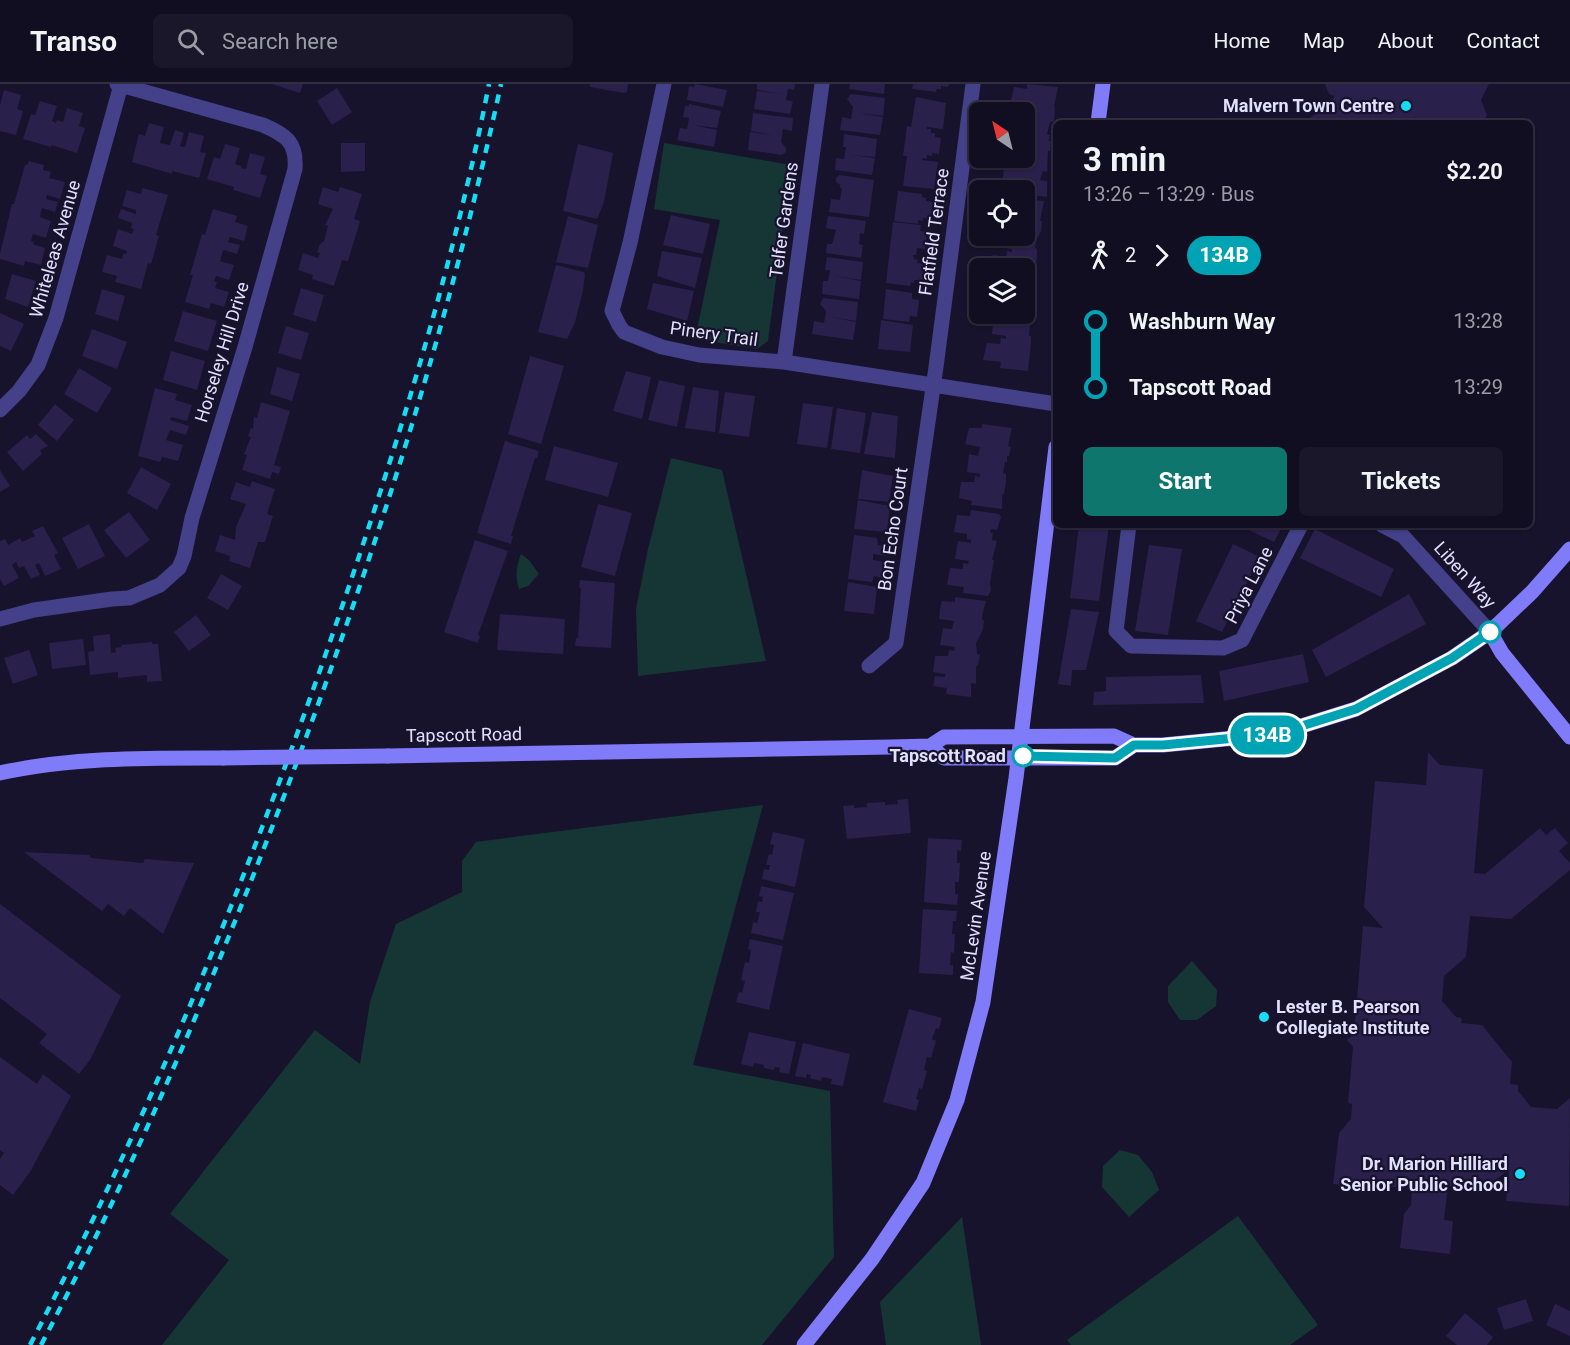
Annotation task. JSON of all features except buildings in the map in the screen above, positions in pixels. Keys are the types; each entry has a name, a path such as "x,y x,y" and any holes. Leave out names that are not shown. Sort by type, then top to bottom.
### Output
{"street":[{"name":"Pinery Trail","path":"664,84 630,243 612,311 624,332 662,347 699,354 784,362 1053,404"},
{"name":"Telfer Gardens","path":"784,362 822,84"},
{"name":"Flatfield Terrace","path":"933,385 974,84"},
{"path":"1098,120 1103,84"},
{"name":"Whiteleas Avenue","path":"0,410 19,391 38,365 56,318 119,85"},
{"name":"Horseley Hill Drive","path":"0,619 34,610 112,598 129,598 160,585 178,568 184,556 192,518 245,347 295,169 296,156 293,147 279,132 263,125 119,85"},
{"name":"Bon Echo Court","path":"869,666 896,643 933,385"},
{"name":"McLevin Avenue","path":"804,1345 872,1259 923,1183 957,1100 983,1002 1022,736 1053,472"},
{"name":"Priya Lane","path":"1129,528 1116,631 1131,646 1223,648 1242,640 1299,528"},
{"name":"Liben Way","path":"1387,528 1402,536 1490,632"},
{"name":"Tapscott Road","path":"0,773 49,764 148,758 930,746 944,737 1022,736 1114,736 1134,745 1163,745 1276,734 1356,709 1452,658 1490,632 1532,592 1570,549"},
{"path":"1490,632 1502,653 1570,737"},
{"name":"Tapscott Road","path":"930,746 944,758 1019,756 1115,758 1134,745"}],"green space":[{"path":"664,143 791,165 768,341 757,349 695,339 720,220 654,209"},
{"path":"671,458 722,470 766,661 638,676 636,609 648,549"},
{"path":"521,554 529,560 539,574 528,586 519,589 517,572"},
{"path":"763,805 693,1065 830,1091 834,1257 762,1345 162,1345 229,1260 170,1214 315,1030 360,1064 370,1002 396,924 462,892 462,861 476,842"},
{"path":"1192,961 1217,990 1216,1006 1197,1020 1180,1020 1168,1002 1168,986"},
{"path":"1120,1150 1138,1155 1152,1172 1159,1190 1129,1217 1102,1187 1103,1166"},
{"path":"1238,1216 1318,1325 1290,1345 1071,1345 1067,1340"},
{"path":"962,1217 981,1345 886,1345 880,1302"}],"railway":[{"path":"30,1345 120,1163 162,1071 240,884 312,694 366,535 426,344 460,215 489,84"},
{"path":"41,1345 114,1200 212,978 331,669 387,504 438,337 482,169 501,84"}],"bus line":[{"name":"134B","path":"1023,756 1115,758 1134,745 1163,745 1276,734 1356,709 1452,658 1490,632"}],"place":[{"name":"Malvern Town Centre","path":"1406,106"},
{"name":"Tapscott Road","path":"1023,756"},
{"name":"Lester B. Pearson Collegiate Institute","path":"1264,1017"},
{"name":"Dr. Marion Hilliard Senior Public School","path":"1520,1174"}]}
